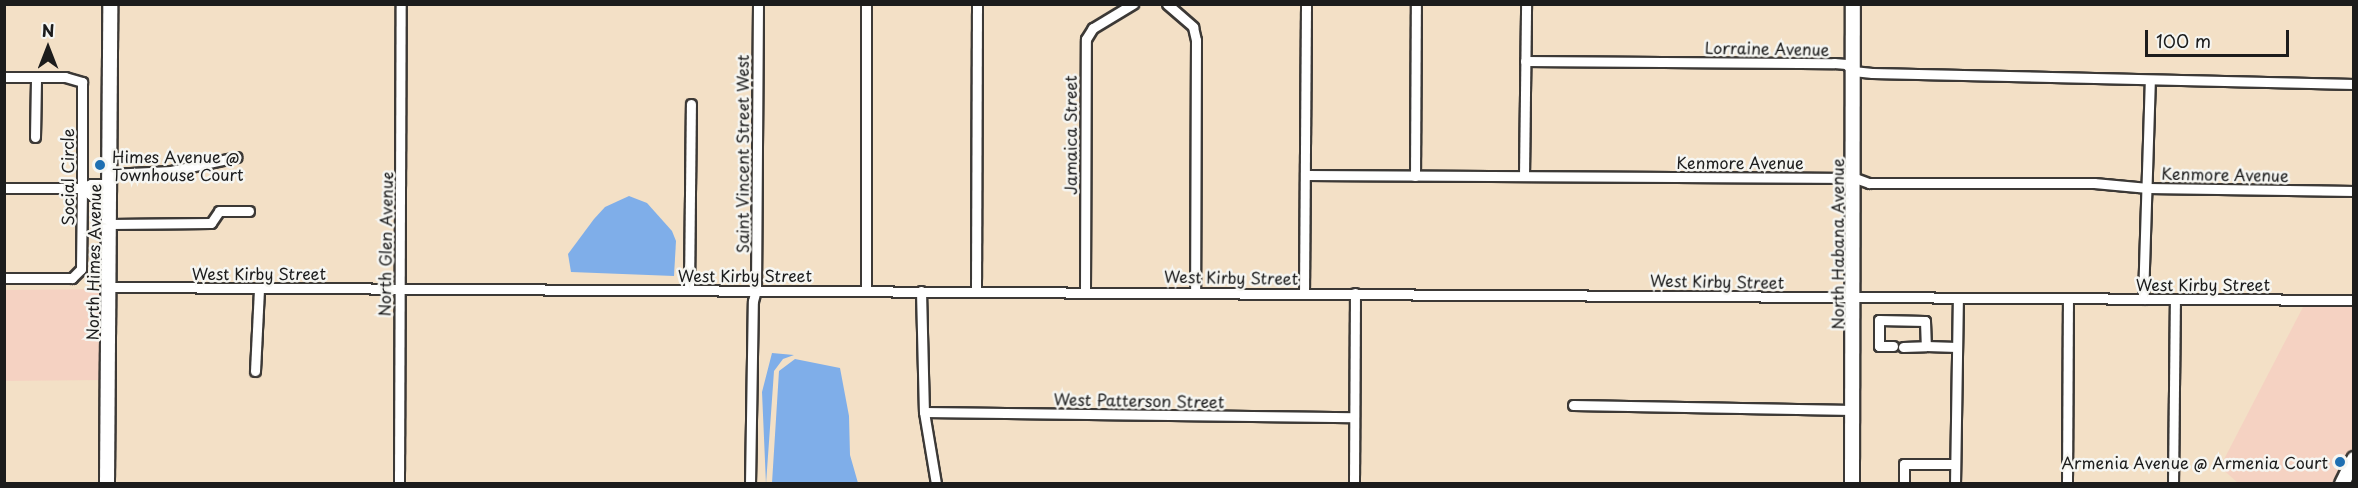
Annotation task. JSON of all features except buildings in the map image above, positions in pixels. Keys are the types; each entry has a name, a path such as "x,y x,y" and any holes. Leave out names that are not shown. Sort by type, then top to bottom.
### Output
{"street":[{"name":"North Himes Avenue","path":"107,483 110,4"},
{"name":"North Glen Avenue","path":"399,483 401,4"},
{"name":"Saint Vincent Street West","path":"750,483 753,301 756,290 758,4"},
{"path":"866,4 866,291"},
{"path":"976,291 977,4"},
{"name":"Jamaica Street","path":"1085,291 1086,39 1093,28 1133,4"},
{"path":"1167,4 1193,27 1196,40 1195,292"},
{"path":"1304,293 1306,4"},
{"path":"1415,176 1416,4"},
{"path":"1524,176 1526,4"},
{"name":"North Habana Avenue","path":"1852,483 1853,4"},
{"name":"Lorraine Avenue","path":"1525,61 1834,63 1846,64 1852,71 2150,81 2354,84"},
{"name":"Social Circle","path":"4,77 65,77 82,82 81,269 72,278 4,278"},
{"path":"35,138 36,78"},
{"path":"2143,299 2150,81"},
{"path":"689,289 691,104"},
{"path":"6,188 82,188 91,195 110,184 237,157"},
{"name":"Kenmore Avenue","path":"1306,175 1854,178 1869,183 2094,183 2148,189 2354,191"},
{"path":"110,224 211,223 219,211 249,211"},
{"name":"West Kirby Street","path":"109,287 2354,300"},
{"path":"255,371 259,289"},
{"path":"921,291 924,412 936,483"},
{"path":"1354,483 1355,293"},
{"path":"1955,483 1958,298"},
{"path":"2067,483 2068,299"},
{"path":"2173,483 2175,299"},
{"path":"1926,346 1925,321 1879,320 1879,346 1957,347"},
{"path":"1573,405 1853,410"},
{"name":"West Patterson Street","path":"924,412 1354,417"},
{"path":"2342,483 2354,459"},
{"path":"1904,483 1904,464 1955,464"}],"shaded area":[{"path":"104,289 103,380 5,381 4,290"},
{"path":"2304,305 2353,305 2353,447 2336,483 2238,483 2220,467"}],"water":[{"path":"629,196 647,203 672,231 676,241 674,276 571,272 568,254 594,219 605,207"},
{"path":"772,353 794,355 783,359 774,371 766,484 762,392"},
{"path":"795,359 840,368 849,416 850,455 858,483 772,483 779,371"}],"place":[{"name":"Himes Avenue @ Townhouse Court","path":"100,165"},
{"name":"Armenia Avenue @ Armenia Court","path":"2340,462"}]}
